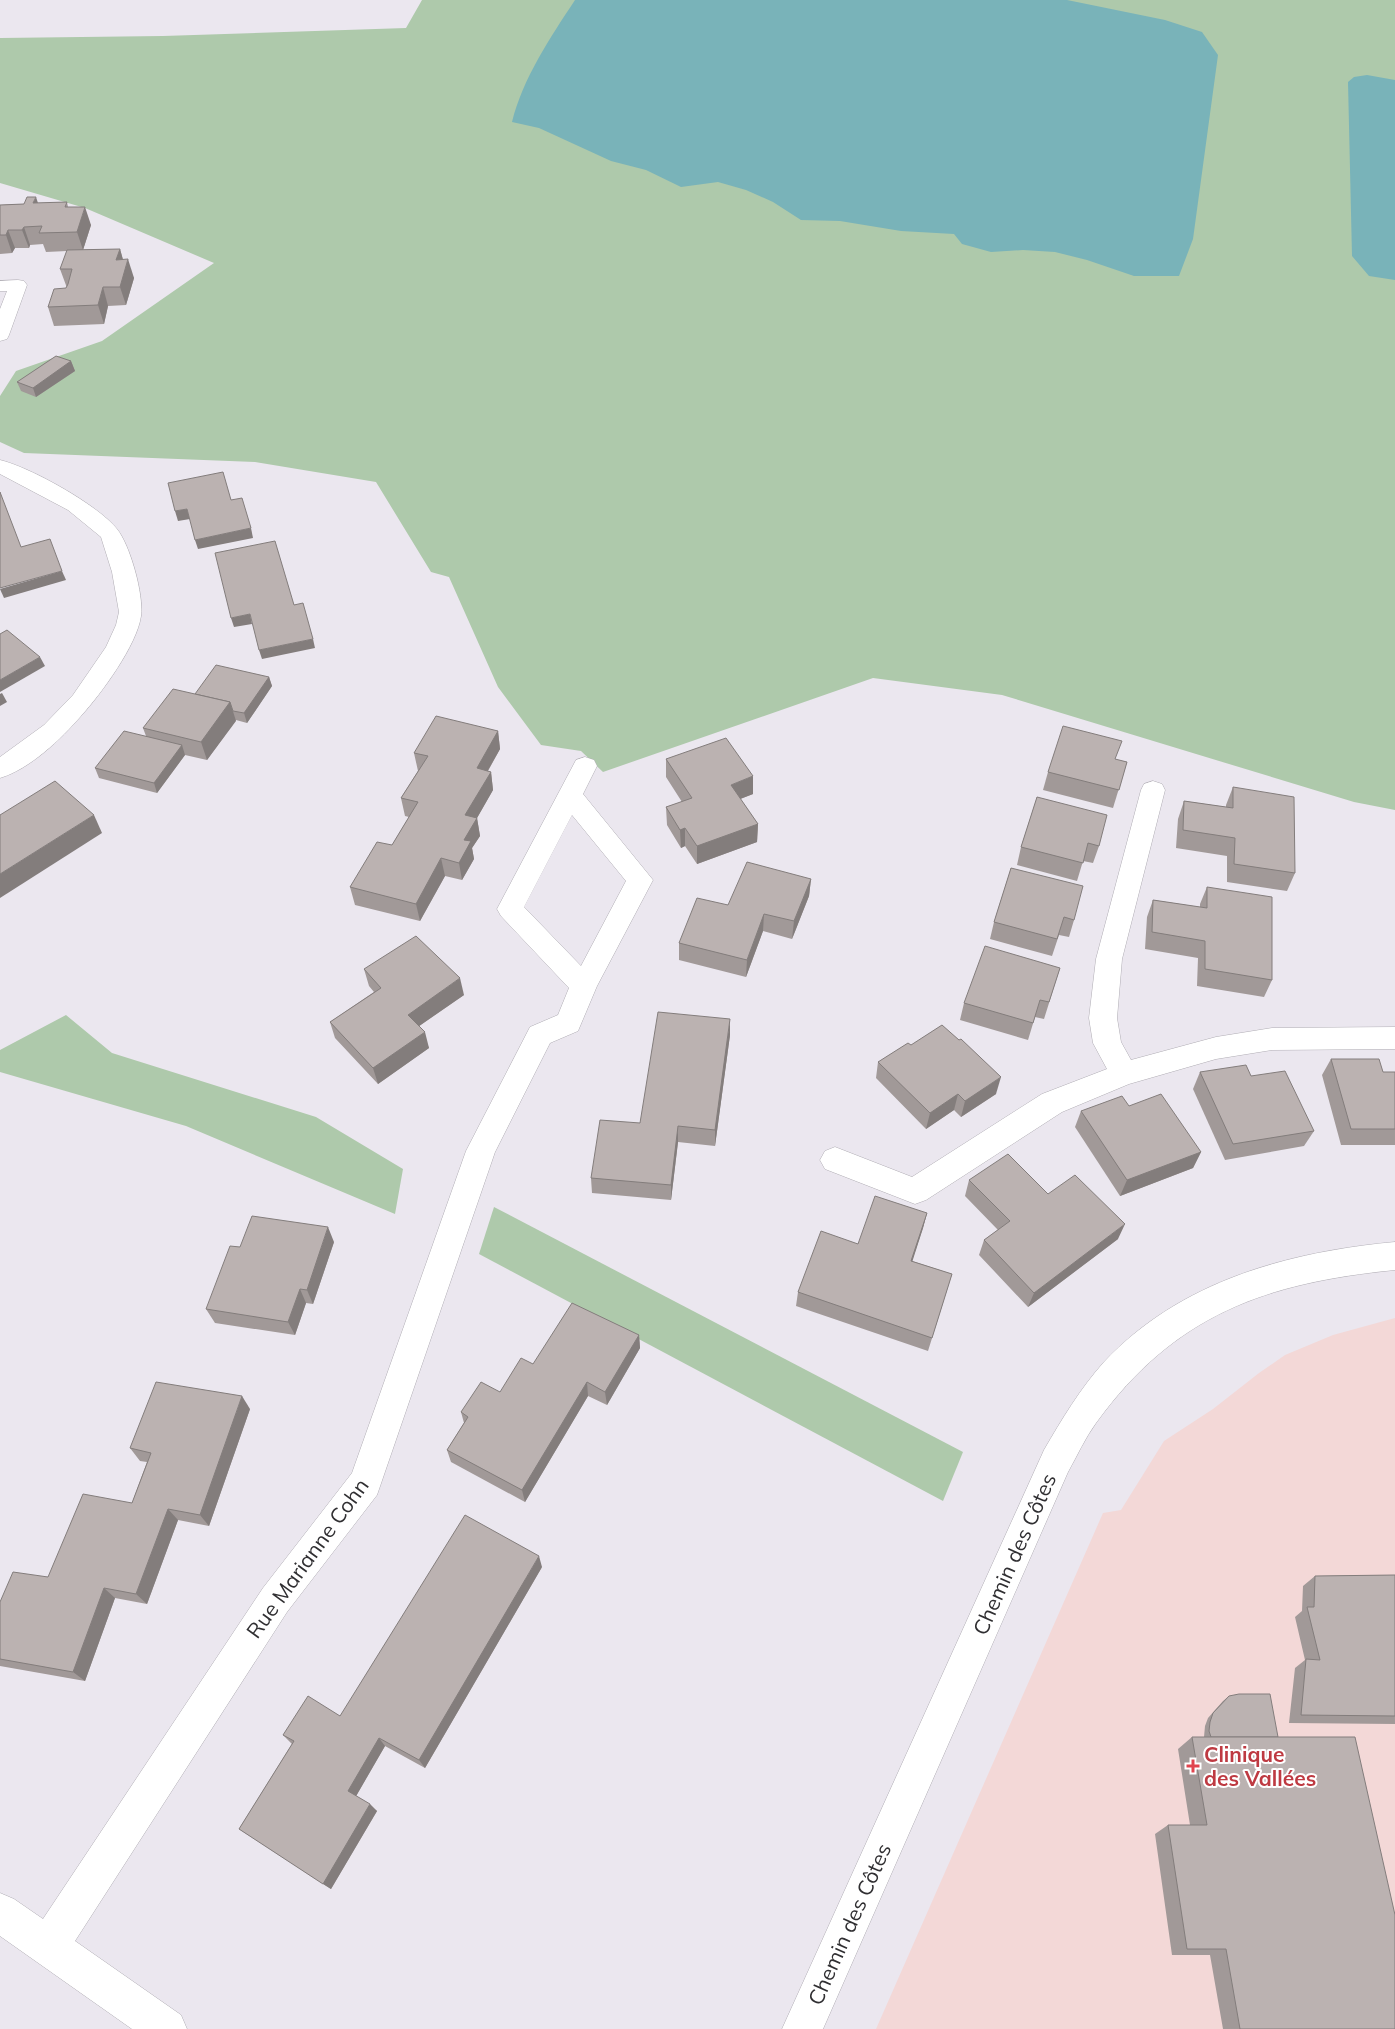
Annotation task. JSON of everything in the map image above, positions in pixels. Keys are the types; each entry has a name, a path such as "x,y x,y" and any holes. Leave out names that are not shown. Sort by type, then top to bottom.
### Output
{"street":[{"path":"0,286 18,285 0,335"},
{"path":"0,466 73,505 109,531 114,540 130,612 129,622 105,671 90,693 50,734 0,769"},
{"path":"584,986 510,909 586,766"},
{"path":"1124,1074 1108,1043 1103,1018 1109,959 1153,790"},
{"name":"Rue Marianne Cohn","path":"48,1947 275,1600 365,1483 481,1151 540,1034 568,1023 584,986 640,880 570,795"},
{"path":"835,1160 915,1191 1052,1103 1124,1074 1216,1048 1272,1039 1395,1038"},
{"name":"Chemin des Côtes","path":"802,2029 1056,1461 1068,1435 1085,1409 1121,1366 1144,1344 1174,1322 1228,1292 1286,1273 1349,1259 1395,1256"},
{"path":"0,1913 167,2029"}],"shaded area":[{"name":"Clinique des Vallées","path":"1395,1318 1395,2029 876,2029 1103,1513 1121,1510 1164,1441 1213,1409 1285,1355 1333,1335"}],"green space":[{"path":"422,0 1395,0 1395,810 1354,802 1002,695 873,678 603,772 581,751 541,745 498,687 449,577 431,572 376,482 255,462 24,453 0,442 0,396 16,371 102,341 214,263 85,208 0,183 0,38 163,36 406,28"},
{"path":"66,1015 112,1053 316,1117 403,1169 395,1214 186,1126 0,1072 0,1050"},
{"path":"494,1207 963,1452 943,1501 479,1254"}],"water":[{"path":"575,0 1067,0 1165,20 1202,32 1218,55 1193,239 1179,276 1134,276 1087,260 1055,252 1023,250 991,252 962,244 954,234 901,231 840,221 801,220 773,202 746,190 718,182 681,187 646,170 611,161 539,128 512,122 530,74"},
{"path":"1367,75 1395,80 1395,280 1369,276 1352,256 1348,82 1354,77"}],"building":[{"path":"27,197 36,197 33,203 67,202 65,207 85,207 77,232 39,233 42,226 24,227 22,230 8,230 6,235 0,235 0,205 24,204"},
{"path":"120,249 116,260 128,259 120,287 103,287 98,305 48,307 54,289 66,288 68,284 72,269 60,269 67,250"},
{"path":"56,356 71,361 33,388 17,382"},
{"path":"223,472 231,500 242,498 251,528 195,540 187,509 175,511 168,483"},
{"path":"0,492 21,547 50,539 62,571 0,588"},
{"path":"275,541 294,605 303,603 313,639 259,650 250,614 231,618 215,553"},
{"path":"7,630 40,657 0,680 0,634"},
{"path":"216,665 269,677 244,713 233,711 230,702 195,694"},
{"path":"173,689 230,702 201,742 143,728"},
{"path":"436,716 498,731 477,768 491,772 465,815 477,818 464,840 471,841 459,863 441,858 416,904 350,887 377,842 392,845 418,802 401,798 428,756 414,753"},
{"path":"1063,726 1122,741 1115,759 1127,762 1119,790 1048,772"},
{"path":"124,731 182,745 154,783 95,768"},
{"path":"726,738 753,776 731,785 758,824 697,846 685,828 680,830 666,807 692,798 666,759"},
{"path":"55,781 94,815 0,874 0,815"},
{"path":"1233,787 1294,797 1295,873 1234,864 1235,838 1183,830 1184,801 1233,808"},
{"path":"1037,797 1107,815 1099,846 1088,843 1083,863 1021,847"},
{"path":"747,862 811,879 794,921 764,914 747,960 679,943 697,898 728,905"},
{"path":"1011,868 1083,886 1074,920 1064,917 1057,939 994,922"},
{"path":"1207,887 1272,897 1272,980 1205,969 1205,941 1152,932 1153,900 1207,908"},
{"path":"416,936 460,978 408,1015 425,1032 373,1068 330,1022 381,988 364,969"},
{"path":"985,946 1060,968 1049,1002 1040,1000 1033,1023 964,1003"},
{"path":"658,1012 730,1019 715,1130 678,1126 671,1185 591,1178 600,1120 640,1123"},
{"path":"942,1025 959,1040 961,1039 1001,1077 965,1101 958,1094 930,1113 878,1062 908,1043 911,1045"},
{"path":"1331,1059 1379,1059 1383,1072 1395,1072 1395,1129 1351,1129"},
{"path":"1246,1065 1251,1076 1285,1071 1314,1131 1233,1144 1200,1072"},
{"path":"1161,1094 1201,1152 1127,1180 1081,1111 1122,1096 1129,1106"},
{"path":"1008,1154 1048,1194 1075,1175 1125,1224 1034,1293 984,1240 1010,1221 969,1180"},
{"path":"875,1196 927,1213 911,1261 952,1274 932,1338 798,1292 821,1231 858,1244"},
{"path":"252,1216 328,1227 307,1290 300,1289 288,1322 206,1309 230,1246 240,1247"},
{"path":"572,1303 639,1335 605,1392 587,1382 522,1490 447,1450 468,1417 461,1412 481,1382 500,1392 521,1358 533,1364"},
{"path":"156,1382 242,1396 200,1515 168,1509 136,1594 104,1588 73,1672 0,1659 0,1602 13,1572 48,1577 83,1494 132,1503 151,1453 130,1448"},
{"path":"465,1515 539,1556 419,1760 379,1738 348,1791 370,1804 323,1884 239,1829 294,1741 283,1735 308,1696 340,1716"},
{"path":"1395,1575 1395,1716 1301,1715 1306,1659 1320,1660 1307,1607 1314,1607 1315,1576"},
{"path":"1239,1694 1270,1694 1278,1737 1211,1737 1209,1731 1213,1713 1229,1696"},
{"path":"1192,1737 1355,1737 1395,1915 1395,2029 1240,2029 1226,1949 1187,1949 1168,1825 1207,1825"}],"place":[{"name":"Clinique des Vallées","path":"1193,1766"}]}
